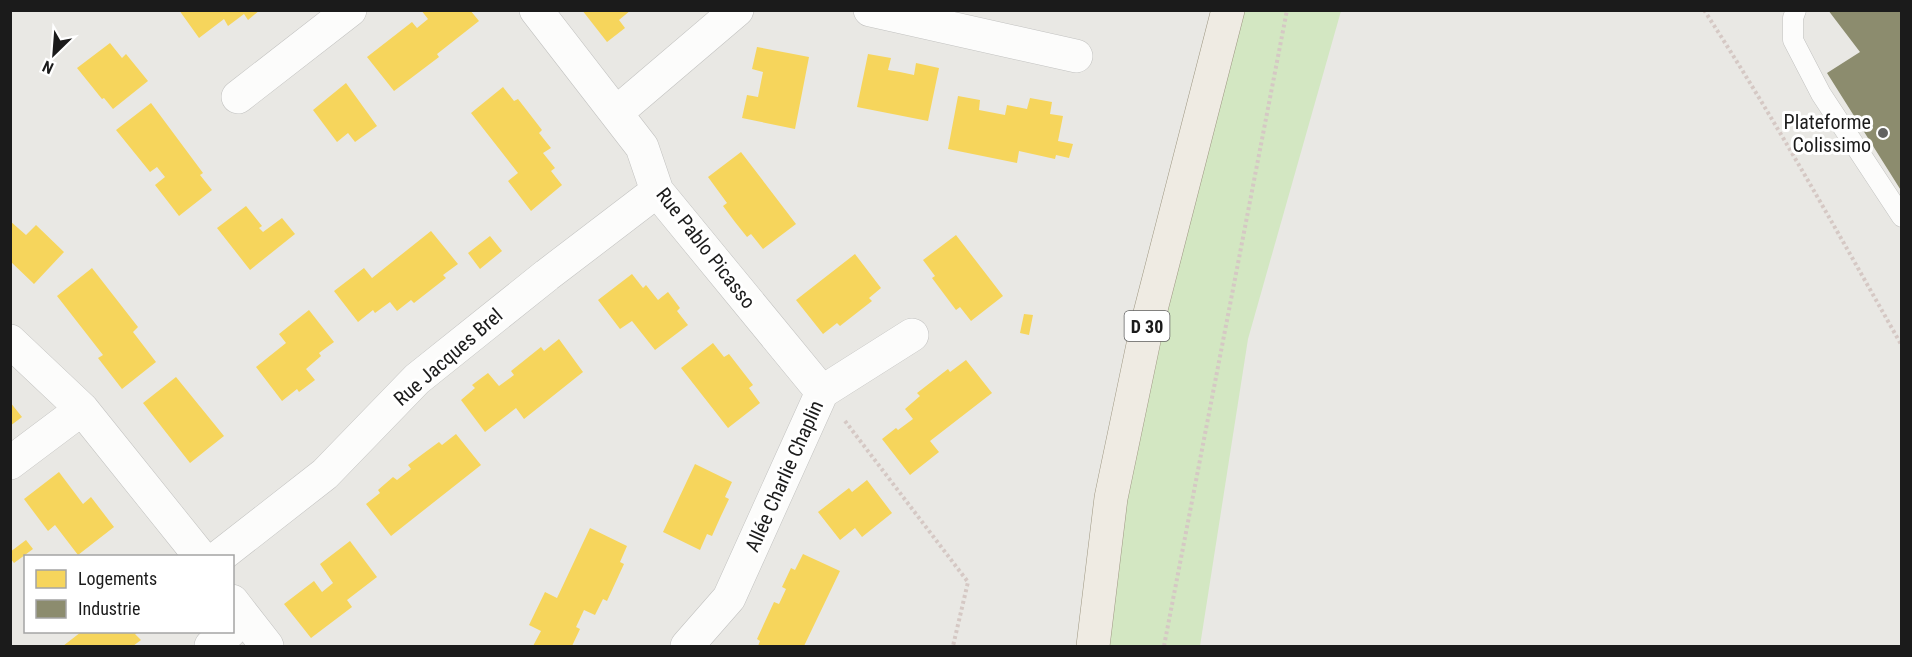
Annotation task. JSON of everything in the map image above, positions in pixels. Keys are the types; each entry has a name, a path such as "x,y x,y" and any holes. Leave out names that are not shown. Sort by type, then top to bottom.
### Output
{"main road":[{"name":"D 30","path":"1093,646 1111,498 1148,321 1228,10"}],"street":[{"path":"238,98 350,10"},
{"name":"Rue Pablo Picasso","path":"536,10 642,147 657,191 822,392"},
{"path":"616,113 737,10"},
{"path":"870,10 1076,56"},
{"name":"Rue Jacques Brel","path":"221,555 325,474 417,379 657,191"},
{"name":"Allée Charlie Chaplin","path":"687,646 729,598 822,392 912,335"},
{"path":"10,341 82,409 200,555"},
{"path":"10,463 82,409"},
{"path":"235,620 267,646"},
{"path":"211,646 223,633"}],"lane":[{"path":"1796,10 1792,18 1793,40 1821,94 1902,217"}],"path":[{"path":"1164,646 1287,10"},
{"path":"1704,10 1770,116 1902,346"},
{"path":"822,392 968,582 953,646"}],"green space":[{"path":"1228,11 1341,11 1248,339 1200,646 1093,646"}],"building: Logements":[{"path":"179,10 260,10 248,20 244,14 228,26 224,19 199,38"},
{"path":"421,10 470,10 479,21 437,54 439,57 394,91 367,57 412,22 417,28 428,19"},
{"path":"582,10 631,10 619,20 625,28 607,42"},
{"path":"110,43 122,58 126,54 148,81 113,109 77,68"},
{"path":"757,47 809,57 795,129 742,118 747,95 758,97 763,72 752,69"},
{"path":"868,54 891,58 888,70 914,75 916,63 939,68 928,121 857,107"},
{"path":"346,83 377,126 355,142 348,133 337,142 313,110"},
{"path":"503,87 514,101 518,99 542,130 539,133 551,148 543,153 555,168 551,171 562,185 531,211 508,181 518,173 471,113"},
{"path":"958,96 980,100 979,110 1005,115 1007,105 1027,109 1030,98 1052,102 1050,114 1063,116 1058,141 1073,144 1069,158 1056,155 1055,159 1019,151 1017,163 948,149"},
{"path":"151,103 203,173 200,175 212,190 179,216 155,185 165,177 157,167 150,172 116,130"},
{"path":"741,152 796,224 763,249 751,234 747,237 735,222 723,206 727,203 708,177"},
{"path":"246,206 262,226 259,228 263,232 282,218 295,234 250,270 217,228"},
{"path":"10,221 26,235 36,225 64,252 34,284 10,261"},
{"path":"431,231 458,264 443,275 446,278 414,303 411,300 397,311 390,302 375,313 373,310 358,322 334,291 364,268 372,278"},
{"path":"956,235 1003,296 971,321 960,307 956,310 932,278 935,276 923,260"},
{"path":"490,236 502,251 480,269 468,253"},
{"path":"855,254 881,288 869,298 872,301 840,326 837,323 823,334 796,300"},
{"path":"92,268 138,327 133,332 156,362 122,389 98,358 103,355 57,296"},
{"path":"632,274 643,288 646,285 658,300 668,292 680,308 677,311 688,325 655,350 632,321 620,329 598,300"},
{"path":"309,310 334,342 319,353 321,356 306,369 315,380 299,392 297,389 282,401 256,367 286,343 279,334"},
{"path":"1024,314 1033,315 1029,335 1020,333"},
{"path":"559,339 583,372 524,419 516,408 485,432 461,400 475,388 472,385 488,373 499,386 514,375 511,371 541,347 544,351"},
{"path":"713,343 724,357 729,354 753,385 749,388 760,403 728,428 681,368"},
{"path":"966,360 992,393 930,441 939,452 910,475 882,439 913,419 905,409 920,396 917,393 948,369 950,372"},
{"path":"176,377 224,436 190,463 143,403"},
{"path":"10,402 22,417 10,426"},
{"path":"456,434 481,465 391,536 366,504 380,493 378,490 393,477 397,480 411,469 408,465 439,442 442,445"},
{"path":"695,464 732,482 725,497 729,499 712,536 707,534 700,550 663,532"},
{"path":"59,472 83,504 91,497 114,527 78,555 55,525 48,531 24,499"},
{"path":"867,480 892,513 862,537 855,528 840,540 818,512 849,488 852,492"},
{"path":"590,528 627,546 620,562 624,564 607,601 603,599 595,615 584,610 576,627 580,629 572,646 533,646 541,631 529,625 545,592 557,598"},
{"path":"26,540 33,549 14,563 10,558 10,552"},
{"path":"350,541 377,577 347,600 352,607 311,638 284,604 314,581 322,592 333,583 320,564"},
{"path":"803,554 840,571 804,646 758,646 760,641 757,639 774,602 779,604 786,589 782,587 791,568 795,570"},
{"path":"80,633 136,633 135,634 141,640 133,646 63,646"}],"building: Industrie":[{"name":"Plateforme Colissimo","path":"1828,10 1902,10 1902,192 1827,73 1860,52"}],"place":[{"name":"Plateforme Colissimo","path":"1883,133"}]}
